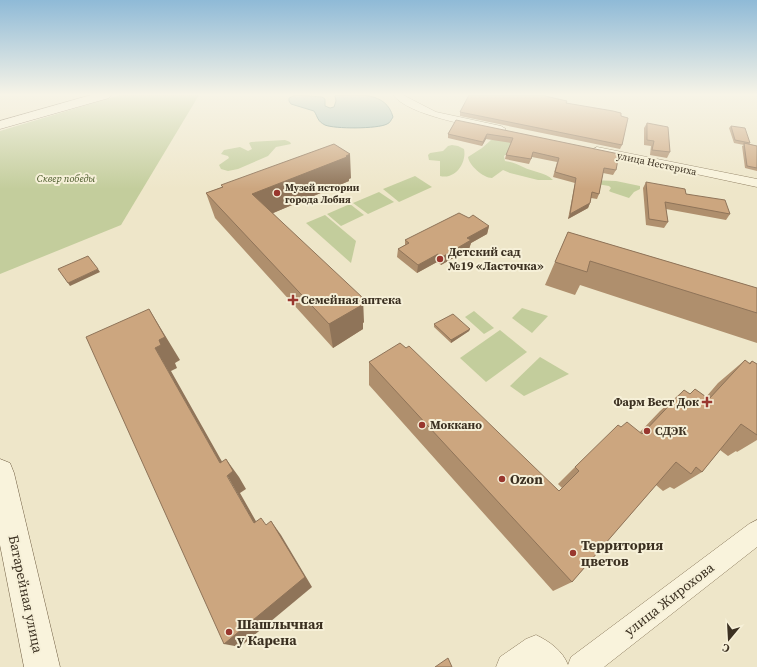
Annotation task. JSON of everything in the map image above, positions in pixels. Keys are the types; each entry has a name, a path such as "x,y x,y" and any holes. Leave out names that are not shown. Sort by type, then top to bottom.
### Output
{"main road":[{"name":"Батарейная улица","path":"0,473 42,667"}],"street":[{"path":"488,126 514,132"},
{"name":"улица Нестериха","path":"590,148 757,184"},
{"name":"улица Жирохова","path":"581,667 757,532"},
{"path":"510,667 536,649 556,667"}],"green space":[{"name":"Сквер победы","path":"16,126 180,126 121,225 0,274 0,131"},
{"path":"496,139 510,142 512,145 510,150 504,156 505,161 515,163 543,174 553,180 538,180 503,170 492,178 485,176 471,164 468,157 491,140"},
{"path":"285,140 291,144 276,147 268,156 238,169 228,171 221,169 219,165 229,158 228,156 221,154 224,150 240,147 248,151 252,149 249,143 251,142"},
{"path":"452,145 464,149 464,160 462,165 455,173 445,177 440,176 440,161 429,160 428,155 430,153 443,151 448,146"},
{"path":"415,176 432,187 399,202 383,189"},
{"path":"590,180 616,181 640,186 640,189 634,192 629,198 609,191 611,188 609,186 591,183"},
{"path":"379,192 394,202 368,214 353,203"},
{"path":"350,204 364,215 341,226 327,214"},
{"path":"325,215 356,241 351,263 306,223"},
{"path":"522,308 548,316 532,333 512,318"},
{"path":"474,311 494,328 484,334 465,317"},
{"path":"500,330 527,352 486,382 460,358"},
{"path":"540,357 569,374 524,396 510,386"}],"water":[{"path":"331,126 381,126 356,128"}],"building":[{"path":"452,126 485,126 619,154 616,170 604,168 599,194 592,192 590,203 570,214 576,178 555,172 559,158 533,152 531,159 506,155 513,138 487,134 483,142 448,134"},
{"path":"529,126 626,126 622,145"},
{"path":"647,126 668,127 670,152 652,150 654,141 647,140"},
{"path":"731,126 745,128 750,143 735,140"},
{"path":"744,143 757,146 757,168 747,166"},
{"path":"334,144 350,154 346,156 347,157 252,194 363,298 358,301 362,305 329,324 206,193 223,187 221,185"},
{"path":"646,182 685,189 686,194 725,200 730,214 665,202 668,222 649,219"},
{"path":"459,213 469,218 473,215 489,226 467,238 471,240 442,257 438,254 418,265 398,249 409,243 405,240"},
{"path":"568,232 757,288 757,313 590,261 587,272 555,262"},
{"path":"88,256 98,269 68,283 58,269"},
{"path":"149,309 165,337 159,340 161,345 155,348 220,463 226,459 233,471 227,476 254,523 261,518 266,525 271,521 305,577 224,644 86,337"},
{"path":"453,314 470,329 451,340 434,324"},
{"path":"400,343 406,348 409,346 559,491 579,471 575,467 618,425 621,427 627,422 642,434 684,390 690,394 695,389 709,399 745,360 750,364 752,361 757,364 757,435 741,424 702,472 696,467 691,474 676,462 572,582 369,362"},
{"path":"448,658 452,667 435,667"}],"place":[{"name":"Музей истории города Лобня","path":"277,193"},
{"name":"Детский сад №19 «Ласточка»","path":"440,259"},
{"name":"Семейная аптека","path":"293,300"},
{"name":"Фарм Вест Док","path":"707,402"},
{"name":"Моккано","path":"422,425"},
{"name":"СДЭК","path":"647,431"},
{"name":"Ozon","path":"502,479"},
{"name":"Территория цветов","path":"573,553"},
{"name":"Шашлычная у Карена","path":"229,632"}]}
